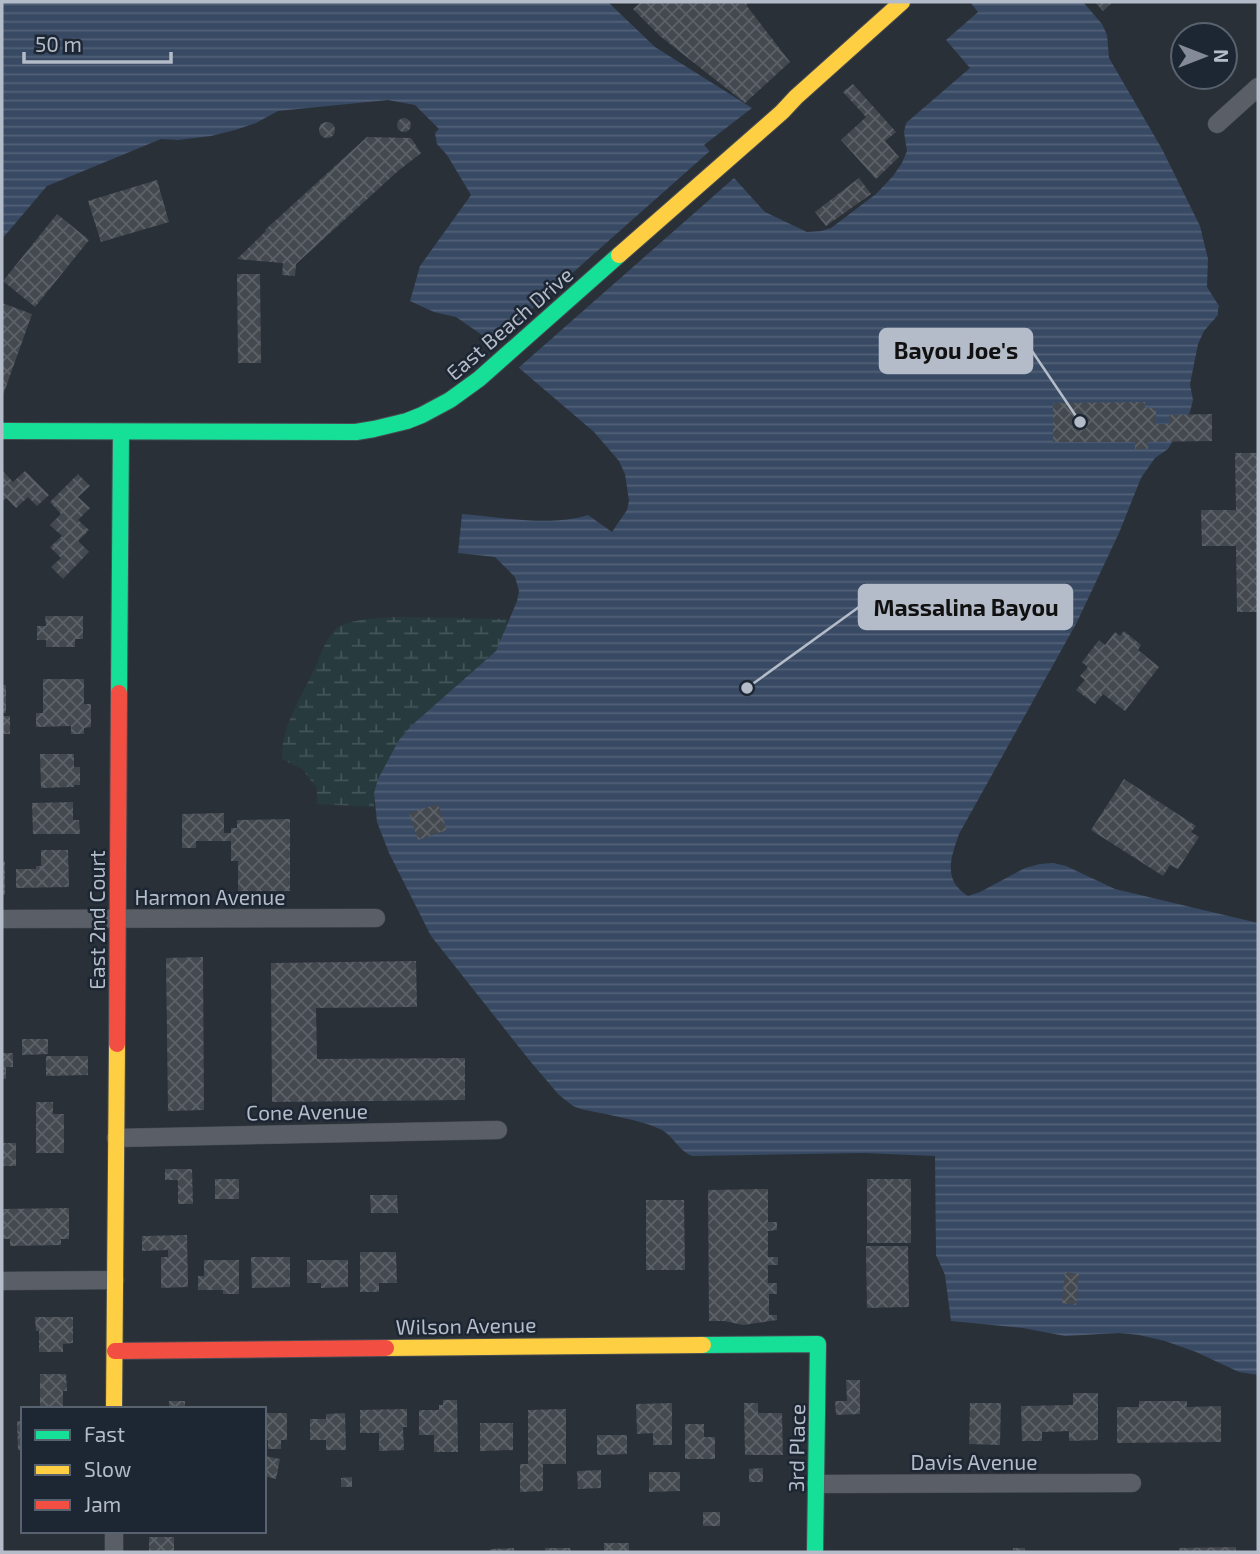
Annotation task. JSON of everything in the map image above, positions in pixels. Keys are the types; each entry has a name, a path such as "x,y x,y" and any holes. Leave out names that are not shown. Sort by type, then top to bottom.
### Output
{"street":[{"name":"East Beach Drive","path":"2,431 338,433 385,429 445,404 500,362 902,2"},
{"path":"1217,124 1258,87"},
{"name":"East 2nd Court","path":"114,1407 121,432"},
{"name":"Harmon Avenue","path":"2,919 376,918"},
{"name":"Cone Avenue","path":"116,1138 498,1129"},
{"path":"2,1281 115,1280"},
{"name":"Wilson Avenue","path":"114,1351 818,1344"},
{"name":"3rd Place","path":"815,1552 818,1344"},
{"name":"Davis Avenue","path":"816,1484 1132,1483"},
{"path":"114,1533 114,1552"}],"green space":[{"path":"400,617 508,619 496,651 412,725 374,793 374,807 317,804 317,788 302,769 282,759 292,714 325,644 336,629 357,621"}],"water":[{"path":"2,2 608,2 655,47 752,108 704,145 765,212 807,232 831,228 876,194 902,163 907,151 904,132 906,123 970,68 946,40 978,12 970,2 1083,2 1102,24 1107,35 1109,58 1162,149 1200,226 1208,259 1207,287 1219,306 1218,315 1204,331 1198,344 1190,384 1193,400 1190,412 1168,449 1155,458 1141,478 1119,533 1077,622 959,834 951,868 954,883 968,896 1025,868 1053,863 1066,866 1115,889 1258,923 1258,1375 1239,1372 1196,1352 1139,1335 1119,1333 1065,1336 1023,1328 951,1321 945,1275 936,1255 935,1156 863,1153 692,1156 654,1126 581,1109 559,1095 431,936 389,853 377,822 374,793 378,779 399,740 412,725 496,651 517,601 519,591 515,577 495,557 458,553 462,514 542,521 574,519 588,515 612,532 627,510 629,501 625,474 619,461 594,432 482,335 456,317 434,312 410,301 420,266 471,195 447,155 437,144 435,133 439,129 415,105 388,100 278,111 256,123 211,136 161,139 47,186 2,239"}],"pier":[{"path":"711,150 734,178 516,370 489,347"}],"building":[{"path":"641,2 749,2 746,5 790,62 745,103 660,36 633,9"},
{"path":"1095,2 1113,2 1103,11"},
{"path":"853,84 896,132 885,141 899,157 876,179 841,140 866,117 843,92"},
{"path":"404,118 409,120 409,130 404,132 399,130 397,125 399,120"},
{"path":"324,122 330,122 335,130 333,136 324,138 319,133 319,127"},
{"path":"367,137 411,138 421,153 296,264 295,276 282,275 283,263 237,259 265,230"},
{"path":"859,178 871,194 826,226 815,212"},
{"path":"157,180 169,222 101,242 88,201"},
{"path":"57,214 89,240 35,307 3,281"},
{"path":"237,274 260,274 261,363 238,363"},
{"path":"2,303 32,314 2,398"},
{"path":"1145,402 1145,408 1156,408 1156,424 1169,424 1169,415 1212,414 1212,441 1148,442 1148,449 1135,449 1135,442 1053,442 1053,403"},
{"path":"1235,453 1258,453 1258,612 1237,612 1236,546 1202,546 1201,510 1236,510"},
{"path":"2,470 13,482 25,471 49,495 37,506 28,497 16,508 6,498 2,501"},
{"path":"78,474 90,486 78,497 90,508 78,520 89,530 78,541 89,552 63,579 51,567 61,558 50,547 62,536 50,525 61,514 50,502"},
{"path":"45,616 83,616 83,639 75,639 75,647 46,647 46,640 37,640 37,626 46,626"},
{"path":"1124,631 1141,645 1138,650 1159,667 1125,711 1103,694 1095,704 1076,690 1085,680 1080,676 1088,667 1082,662 1099,640 1105,645 1115,632 1120,636"},
{"path":"43,679 84,679 84,704 91,704 91,727 84,728 84,734 71,734 71,726 36,727 36,713 43,713"},
{"path":"2,685 6,685 6,713 2,713"},
{"path":"2,716 10,716 10,734 2,734"},
{"path":"40,754 74,754 74,767 80,767 80,785 41,788"},
{"path":"1124,779 1196,826 1191,832 1199,837 1178,869 1170,865 1163,876 1091,830"},
{"path":"73,802 73,820 79,820 80,834 33,834 32,803"},
{"path":"438,804 447,830 418,840 409,813"},
{"path":"224,813 224,833 231,833 231,828 237,828 237,820 290,819 290,891 238,891 238,861 231,861 231,841 196,841 196,848 182,848 182,814"},
{"path":"41,850 68,850 69,887 16,888 16,869 36,869 36,866 41,866"},
{"path":"5,861 5,895 2,895 2,862"},
{"path":"203,957 204,1110 168,1111 166,958"},
{"path":"416,961 417,1007 316,1008 317,1059 465,1058 465,1100 272,1102 271,963"},
{"path":"22,1039 48,1039 48,1054 22,1055"},
{"path":"2,1053 13,1053 13,1067 6,1067 6,1079 2,1079"},
{"path":"46,1056 88,1056 88,1075 46,1076"},
{"path":"36,1102 53,1102 53,1114 64,1114 64,1153 36,1153"},
{"path":"2,1143 16,1143 16,1166 2,1166"},
{"path":"165,1169 192,1169 193,1204 178,1204 178,1180 165,1180"},
{"path":"215,1179 239,1179 239,1199 215,1199"},
{"path":"867,1179 911,1179 911,1243 867,1243"},
{"path":"768,1189 768,1222 777,1222 777,1230 768,1231 768,1257 778,1257 778,1265 768,1265 768,1283 777,1283 777,1294 769,1294 769,1315 777,1315 777,1320 743,1325 709,1321 708,1190"},
{"path":"370,1195 397,1195 398,1213 371,1213"},
{"path":"646,1200 684,1200 685,1270 646,1270"},
{"path":"69,1208 69,1239 61,1239 61,1245 10,1246 10,1239 2,1239 2,1209"},
{"path":"187,1235 188,1287 161,1288 161,1257 168,1257 168,1250 142,1251 142,1236"},
{"path":"866,1246 908,1246 909,1307 867,1308"},
{"path":"360,1252 396,1252 397,1283 379,1283 379,1292 360,1292"},
{"path":"251,1257 290,1257 290,1287 252,1288"},
{"path":"204,1260 239,1260 239,1294 223,1294 223,1290 198,1290 198,1276 204,1276"},
{"path":"307,1260 348,1260 348,1287 321,1288 321,1283 307,1283"},
{"path":"1065,1272 1079,1274 1076,1305 1062,1303"},
{"path":"35,1317 73,1317 73,1343 63,1344 63,1352 39,1352 39,1331 36,1331"},
{"path":"40,1374 66,1374 67,1391 63,1391 63,1407 40,1407"},
{"path":"846,1380 860,1380 860,1414 836,1415 835,1401 847,1401"},
{"path":"1073,1393 1098,1393 1098,1440 1069,1441 1069,1431 1042,1432 1042,1441 1022,1441 1021,1406 1073,1405"},
{"path":"443,1400 457,1400 458,1452 434,1452 434,1435 419,1435 419,1410 439,1410"},
{"path":"169,1401 185,1401 185,1407 169,1407"},
{"path":"1139,1401 1187,1401 1187,1407 1221,1406 1221,1442 1117,1443 1117,1407 1139,1407"},
{"path":"672,1403 672,1445 653,1445 653,1433 637,1434 636,1404"},
{"path":"744,1403 758,1403 758,1413 782,1413 783,1455 745,1455"},
{"path":"970,1403 1001,1403 1000,1445 969,1444"},
{"path":"407,1409 407,1427 403,1427 404,1450 379,1451 379,1433 360,1433 360,1410"},
{"path":"566,1409 566,1464 543,1464 543,1491 520,1492 520,1464 528,1464 528,1410"},
{"path":"266,1413 287,1413 287,1440 281,1440 281,1449 268,1449"},
{"path":"345,1413 346,1450 326,1450 326,1440 310,1440 310,1419 326,1419 326,1414"},
{"path":"17,1421 21,1421 21,1450 18,1450"},
{"path":"480,1423 513,1423 513,1450 480,1451"},
{"path":"685,1424 704,1424 704,1437 715,1437 715,1459 685,1459"},
{"path":"597,1435 627,1435 627,1454 597,1455"},
{"path":"266,1456 280,1459 276,1479 266,1476"},
{"path":"763,1468 763,1482 749,1482 749,1469"},
{"path":"601,1470 601,1488 578,1489 577,1471"},
{"path":"649,1472 680,1472 680,1491 649,1492"},
{"path":"352,1477 352,1487 341,1487 341,1478"},
{"path":"703,1512 720,1512 720,1526 703,1526"},
{"path":"149,1537 174,1537 174,1552 149,1552"},
{"path":"604,1543 629,1543 629,1552 604,1552"},
{"path":"1236,1547 1236,1552 1180,1552 1179,1548"},
{"path":"514,1548 514,1552 490,1552 490,1549"},
{"path":"545,1548 570,1548 571,1552 545,1552"},
{"path":"1013,1548 1025,1548 1025,1552 1013,1552"}],"traffic: fast":[{"path":"2,431 356,432 407,421 450,400 479,379 619,255"},
{"path":"119,693 121,432"},
{"path":"703,1345 818,1344 815,1552"}],"traffic: slow":[{"path":"619,255 902,2"},
{"path":"114,1407 117,1044"},
{"path":"386,1348 703,1345"}],"traffic: jam":[{"path":"117,1044 119,693"},
{"path":"115,1351 386,1348"}],"place":[{"name":"Bayou Joe's","path":"1080,422"},
{"name":"Massalina Bayou","path":"747,688"}]}
